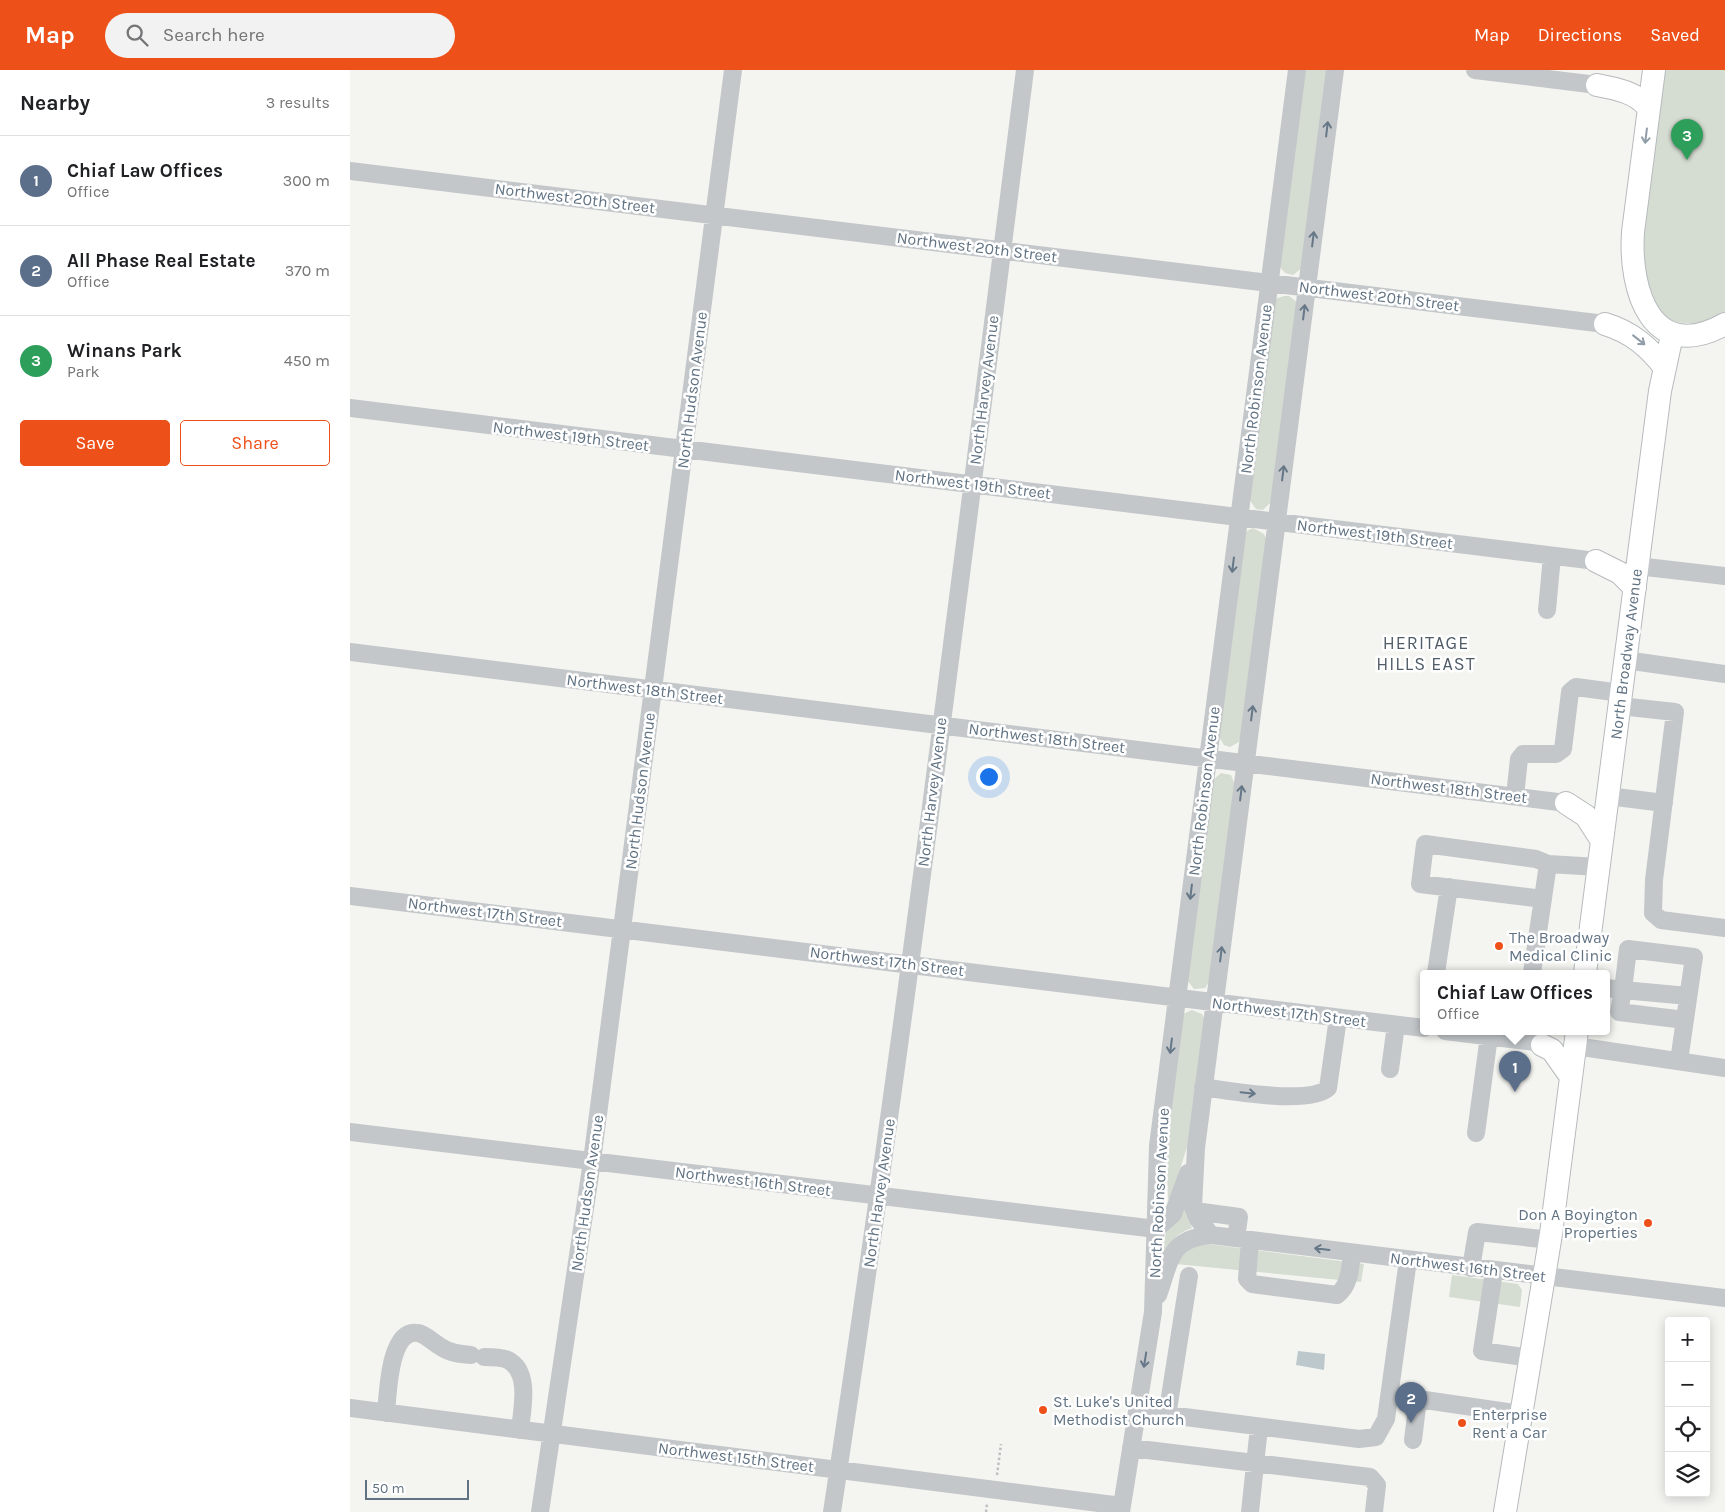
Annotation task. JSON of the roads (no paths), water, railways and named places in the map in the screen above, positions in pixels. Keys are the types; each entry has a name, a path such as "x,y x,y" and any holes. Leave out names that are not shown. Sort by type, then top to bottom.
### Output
{"main road":[{"path":"1654,70 1632,257 1647,314 1659,328 1672,334 1692,335 1706,332 1725,324"},
{"path":"1597,85 1631,92 1650,108"},
{"path":"1605,324 1634,337 1652,352 1665,368"},
{"name":"North Broadway Avenue","path":"1585,970 1636,577 1665,368 1672,334"},
{"path":"1596,561 1636,577"},
{"path":"1566,803 1586,816 1602,841"},
{"path":"1505,1512 1550,1240 1576,1038"},
{"path":"1542,1046 1552,1050 1571,1077"}],"street":[{"name":"North Hudson Avenue","path":"540,1512 592,1161 733,70"},
{"name":"North Harvey Avenue","path":"832,1512 879,1196 1025,70"},
{"name":"North Robinson Avenue","path":"1122,1509 1152,1312 1158,1146 1297,70"},
{"path":"1211,1235 1195,1211 1193,1185 1196,1148 1335,70"},
{"path":"1475,70 1597,85"},
{"name":"Northwest 20th Street","path":"350,171 1605,324"},
{"name":"Northwest 19th Street","path":"350,408 1596,561"},
{"path":"1547,610 1552,556"},
{"path":"1636,577 1725,576"},
{"name":"Northwest 18th Street","path":"350,652 1245,761 1566,803"},
{"path":"1626,660 1725,674"},
{"path":"1515,796 1519,759 1523,754 1556,754 1563,749 1570,692 1576,687 1676,712 1654,880 1653,912 1661,920 1725,928"},
{"path":"1608,796 1664,803"},
{"path":"1543,899 1420,884 1425,844 1536,859 1548,864 1599,867"},
{"path":"1532,970 1548,864"},
{"path":"1436,970 1449,888"},
{"name":"Northwest 17th Street","path":"350,896 1420,1028"},
{"path":"1679,1061 1685,1020 1688,996 1694,957 1628,949 1614,989 1619,1012 1685,1020"},
{"path":"1614,989 1688,996"},
{"path":"1203,1087 1292,1097 1322,1094 1328,1088 1338,1018"},
{"path":"1390,1069 1396,1025"},
{"path":"1479,1035 1535,1042 1542,1046"},
{"path":"1476,1133 1488,1036"},
{"path":"1576,1038 1679,1061 1725,1068"},
{"name":"Northwest 16th Street","path":"350,1132 1156,1229"},
{"path":"1156,1229 1176,1210 1196,1148"},
{"path":"1195,1211 1239,1218 1247,1279 1252,1284 1337,1295 1344,1290 1349,1278 1352,1253"},
{"path":"1471,1268 1477,1232 1550,1240"},
{"name":"Northwest 16th Street","path":"1152,1312 1171,1259 1178,1246 1189,1239 1211,1235 1725,1298"},
{"path":"1136,1412 1359,1439 1376,1437 1386,1419 1408,1260"},
{"path":"1494,1271 1482,1351 1530,1358"},
{"path":"1162,1415 1189,1276"},
{"path":"386,1413 394,1354 399,1342 407,1334 418,1332 453,1353 509,1361 518,1372 523,1384 520,1430"},
{"path":"1412,1440 1418,1398 1521,1414"},
{"name":"Northwest 15th Street","path":"350,1408 838,1469 1122,1509"},
{"path":"1250,1512 1259,1427"},
{"path":"1131,1448 1370,1477 1377,1485 1374,1512"}],"place":[{"name":"Winans Park","path":"1687,160"},
{"name":"The Broadway Medical Clinic","path":"1499,946"},
{"name":"Chiaf Law Offices","path":"1515,1092"},
{"name":"Don A Boyington Properties","path":"1648,1223"},
{"name":"St. Luke's United Methodist Church","path":"1043,1410"},
{"name":"All Phase Real Estate","path":"1411,1423"},
{"name":"Enterprise Rent a Car","path":"1462,1423"}],"district":[{"name":"HERITAGE HILLS EAST","path":"1426,653"}]}
